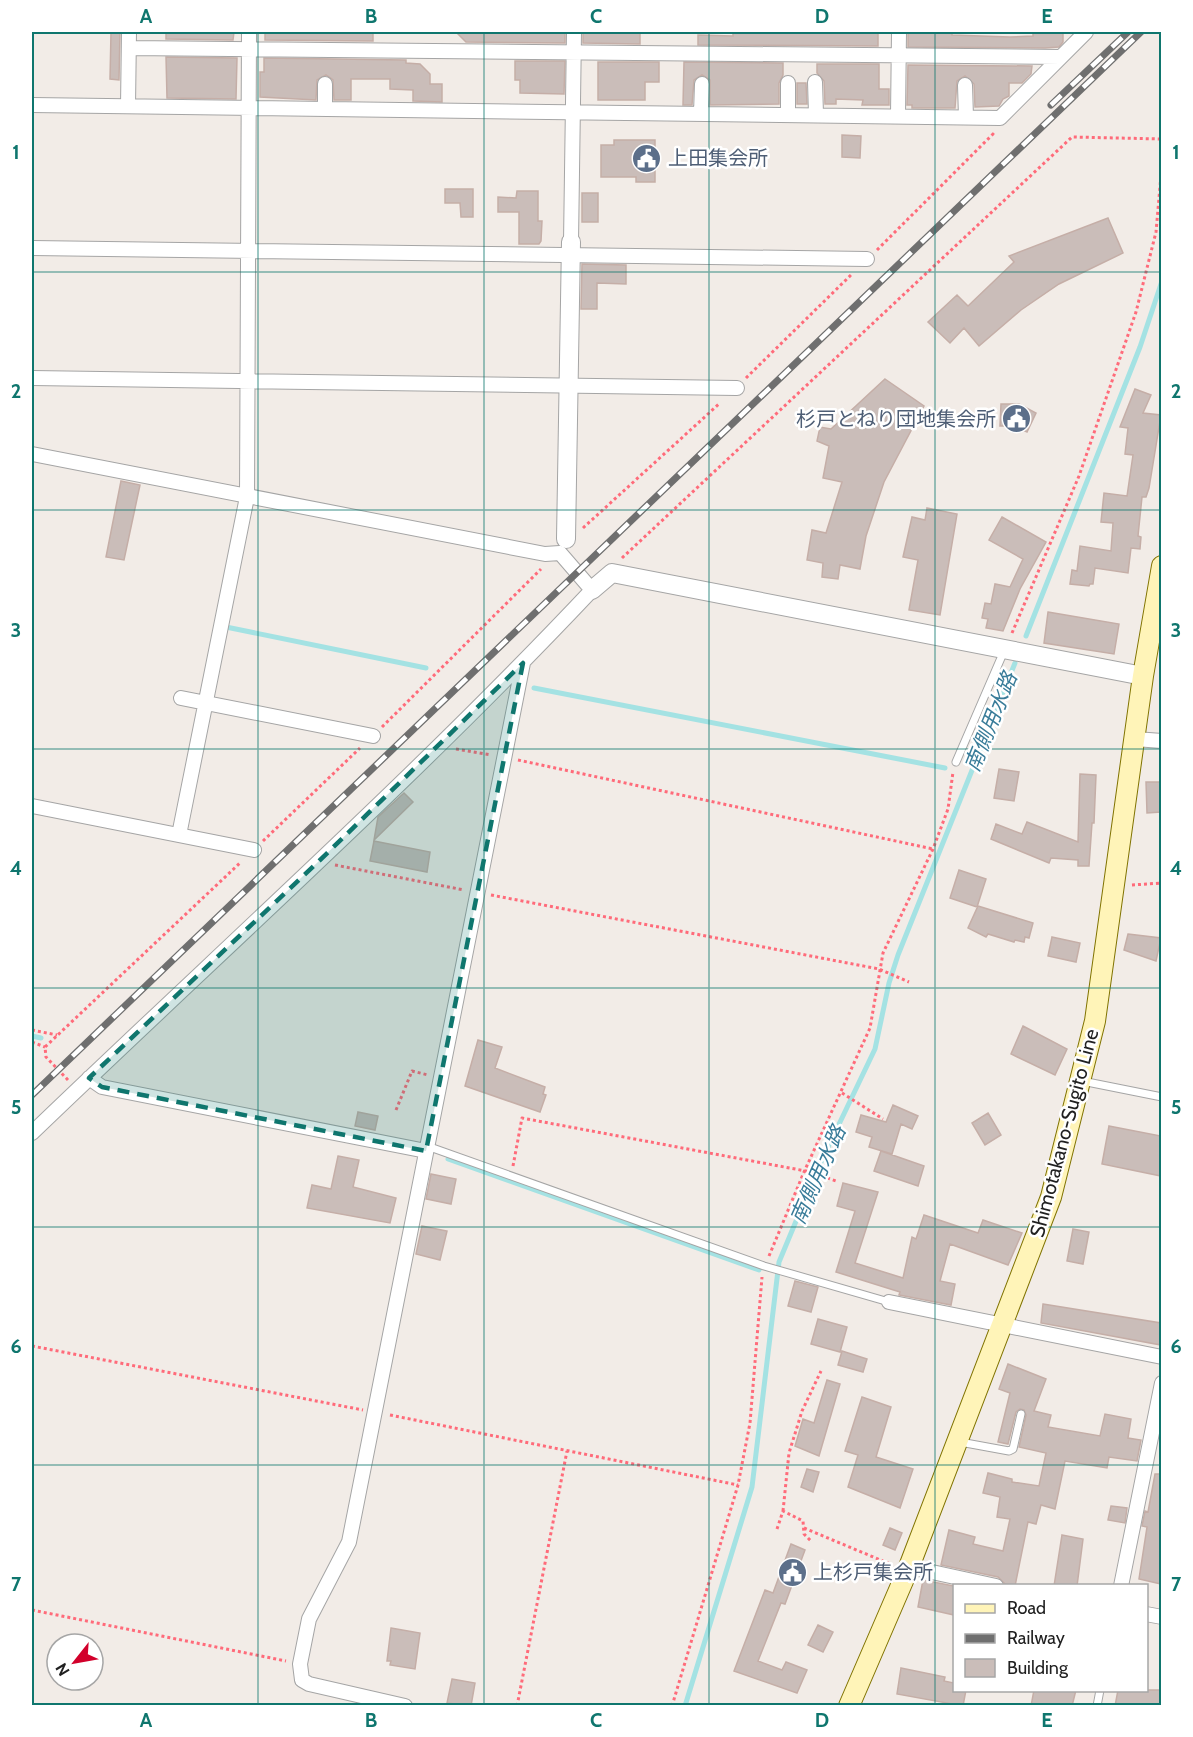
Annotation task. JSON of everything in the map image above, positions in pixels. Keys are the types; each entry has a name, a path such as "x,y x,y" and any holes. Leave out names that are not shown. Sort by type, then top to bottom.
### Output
{"main road":[{"name":"Shimotakano-Sugito Line","path":"849,1706 901,1566 958,1441 1051,1197 1082,1081 1095,1021 1116,885 1143,676 1157,628 1161,567"}],"street":[{"path":"128,106 129,32"},
{"path":"179,835 247,497 249,32"},
{"path":"558,549 569,385 574,32"},
{"path":"898,115 899,32"},
{"path":"32,105 1000,118 1086,32"},
{"path":"129,48 1059,57"},
{"path":"815,82 816,114"},
{"path":"788,83 788,114"},
{"path":"325,84 325,108"},
{"path":"701,113 702,84"},
{"path":"966,85 966,117"},
{"path":"32,248 247,251 571,249 867,259"},
{"path":"32,378 737,388"},
{"path":"32,454 247,497 558,549 592,590"},
{"path":"32,1133 319,861 523,663 592,590 612,573 1143,676"},
{"path":"405,1706 309,1684 302,1680 300,1664 309,1619 349,1542 523,663"},
{"path":"181,698 373,736"},
{"path":"1135,739 1161,741"},
{"path":"32,806 254,850"},
{"path":"88,1078 102,1086 426,1148"},
{"path":"890,1302 1161,1357"},
{"path":"1121,1584 1161,1383"},
{"path":"901,1566 986,1584"}],"lane":[{"path":"956,762 1005,648"},
{"path":"1082,1081 1161,1097"},
{"path":"426,1148 511,1174 767,1267 890,1302"},
{"path":"958,1441 1009,1451 1013,1449 1021,1414"}],"path":[{"path":"45,1047 373,736 544,566 558,549 737,388 993,134 981,134"},
{"path":"621,560 1072,137 1161,139"},
{"path":"1005,648 1079,476 1136,312 1156,232 1161,165"},
{"path":"437,746 505,758 933,849"},
{"path":"672,1706 738,1485 750,1424 767,1267 804,1172 842,1094 870,1028 879,969 884,952 933,849 948,808 956,762"},
{"path":"319,861 879,969 909,982"},
{"path":"1116,885 1161,883"},
{"path":"32,1030 57,1035"},
{"path":"32,1042 45,1047"},
{"path":"45,1047 46,1057 77,1090"},
{"path":"396,1110 412,1071 441,1078"},
{"path":"842,1094 858,1101 884,1119"},
{"path":"511,1174 522,1118 811,1173 837,1181"},
{"path":"777,1529 783,1511 789,1453 802,1411 821,1371"},
{"path":"517,1706 567,1451"},
{"path":"783,1511 803,1521 804,1534 812,1542"},
{"path":"804,1528 901,1566"},
{"path":"32,1610 300,1664"}],"highlighted area":[{"path":"523,663 426,1151 102,1087 89,1078 319,861"}],"building":[{"path":"111,32 120,32 119,80 110,79"},
{"path":"166,32 234,32 233,40 166,39"},
{"path":"265,32 373,32 373,41 265,40"},
{"path":"456,32 565,32 565,43 466,42"},
{"path":"583,32 640,32 640,44 583,43"},
{"path":"733,32 878,32 878,46 698,45 698,35 733,36"},
{"path":"908,32 952,32 952,35 1010,37 1033,36 1033,32 1063,32 1063,42 1059,47 1045,48 908,47"},
{"path":"166,57 237,58 236,99 167,98"},
{"path":"264,58 406,60 406,63 420,64 430,74 430,84 442,84 442,102 413,101 413,90 390,89 390,79 351,79 351,100 334,100 333,80 326,75 317,80 316,100 260,97 260,72 264,72"},
{"path":"515,61 565,61 564,94 520,93 520,80 515,80"},
{"path":"598,62 659,62 659,82 645,82 645,100 598,100"},
{"path":"684,62 783,63 783,75 779,83 779,104 710,105 710,80 702,75 694,80 692,105 683,105"},
{"path":"817,64 879,64 879,89 889,89 889,105 862,105 863,100 836,99 836,104 825,104 824,81 817,73"},
{"path":"908,65 1032,66 1031,74 1022,83 1009,83 1009,96 1003,99 999,106 975,107 974,84 965,76 957,81 955,108 912,108 912,105 907,105"},
{"path":"797,83 806,83 807,104 797,104"},
{"path":"842,135 861,136 860,158 842,157"},
{"path":"614,140 655,140 655,182 636,182 636,177 601,177 601,145 614,145"},
{"path":"445,189 473,189 473,217 461,217 460,203 445,203"},
{"path":"517,191 538,191 538,221 542,221 539,244 519,244 519,212 498,212 498,197 516,198"},
{"path":"582,193 598,193 598,222 582,222"},
{"path":"1108,218 1123,253 1059,284 1021,310 979,346 964,328 950,343 928,322 957,295 968,306 1014,262 1009,256"},
{"path":"582,264 626,265 626,284 597,283 597,309 581,309"},
{"path":"885,379 924,406 884,482 866,536 860,569 840,565 838,579 822,577 823,563 807,560 812,530 826,533 842,482 823,478 829,446 817,441 820,427 831,429"},
{"path":"1135,389 1151,395 1143,413 1161,415 1149,488 1146,497 1142,497 1138,536 1141,537 1140,549 1131,548 1128,573 1095,568 1093,584 1089,586 1070,584 1072,570 1077,571 1080,546 1111,551 1113,523 1101,522 1104,493 1127,496 1133,455 1125,454 1128,428 1120,427"},
{"name":"杉戸とねり団地集会所","path":"1001,404 1019,404 1036,413 1027,432 1014,426 1000,426"},
{"path":"121,481 140,485 124,560 106,557"},
{"path":"927,508 957,514 940,615 909,610 918,560 903,557 912,517 925,520"},
{"path":"1002,517 1046,542 1020,589 1003,631 986,628 988,619 982,618 985,603 991,604 995,584 1010,587 1023,559 989,540"},
{"path":"1048,612 1119,624 1114,654 1044,643"},
{"path":"999,769 1019,772 1014,801 994,798"},
{"path":"1080,774 1096,775 1089,866 1078,866 1078,860 1051,858 1049,863 991,839 996,824 1022,834 1027,822 1078,842"},
{"path":"1146,782 1161,782 1161,812 1147,813"},
{"path":"404,793 413,802 374,840 378,817"},
{"path":"374,841 430,852 427,872 370,861"},
{"path":"959,870 986,879 977,907 950,898"},
{"path":"978,906 1033,923 1029,938 1025,937 1024,942 1015,940 1014,942 988,934 986,937 968,928"},
{"path":"1128,934 1161,938 1156,961 1124,950"},
{"path":"1052,937 1080,943 1076,962 1048,956"},
{"path":"1023,1026 1067,1049 1055,1075 1011,1054"},
{"path":"478,1040 502,1047 495,1068 545,1087 543,1094 546,1095 540,1112 465,1086"},
{"path":"893,1105 918,1116 912,1129 901,1124 892,1154 869,1147 872,1137 856,1132 861,1115 886,1122"},
{"path":"358,1112 378,1116 375,1130 355,1126"},
{"path":"988,1113 1001,1135 985,1145 972,1123"},
{"path":"1109,1126 1161,1136 1161,1176 1102,1164"},
{"path":"881,1151 924,1166 918,1186 874,1171"},
{"path":"338,1156 359,1160 353,1187 396,1198 390,1223 307,1208 312,1185 331,1189"},
{"path":"431,1174 456,1179 451,1204 426,1199"},
{"path":"843,1183 878,1192 855,1263 903,1278 912,1237 916,1239 924,1215 978,1233 983,1220 1022,1233 1008,1265 950,1244 940,1281 955,1284 951,1305 899,1295 900,1292 836,1272 855,1211 837,1206"},
{"path":"422,1226 447,1231 440,1260 416,1254"},
{"path":"1073,1229 1089,1232 1083,1264 1067,1261"},
{"path":"795,1281 818,1287 811,1312 788,1306"},
{"path":"1043,1304 1161,1323 1161,1345 1041,1323"},
{"path":"818,1319 847,1327 840,1352 811,1344"},
{"path":"842,1351 867,1359 863,1372 838,1365"},
{"path":"1008,1364 1046,1379 1034,1411 1051,1415 1048,1427 1100,1436 1105,1414 1131,1419 1128,1438 1141,1440 1137,1461 1109,1457 1107,1468 1065,1461 1055,1509 1041,1505 1036,1524 1028,1522 1015,1584 1005,1584 998,1577 941,1565 949,1530 975,1537 973,1544 1003,1551 1010,1519 997,1517 1000,1497 983,1493 988,1473 1012,1479 1012,1482 1039,1486 1046,1453 1019,1447 1026,1415 1024,1410 1020,1409 1016,1412 1008,1444 998,1442 1010,1393 999,1389"},
{"path":"827,1380 840,1384 819,1456 795,1446 803,1419 814,1423"},
{"path":"862,1397 891,1407 876,1457 913,1469 900,1508 848,1487 858,1455 845,1451"},
{"path":"807,1469 819,1472 813,1492 801,1487"},
{"path":"1155,1474 1161,1474 1161,1584 1139,1579 1147,1527 1142,1526 1145,1511 1148,1512"},
{"path":"1111,1506 1127,1508 1125,1523 1108,1520"},
{"path":"890,1528 902,1533 895,1550 883,1545"},
{"path":"1062,1535 1083,1539 1077,1584 1054,1584"},
{"path":"791,1544 805,1550 785,1604 781,1603 758,1661 782,1670 786,1662 807,1670 797,1693 734,1671 765,1590 773,1593"},
{"path":"923,1580 953,1586 953,1615 918,1607"},
{"path":"818,1625 833,1632 823,1652 808,1645"},
{"path":"391,1628 420,1633 415,1669 390,1665 391,1661 387,1661"},
{"path":"901,1668 945,1677 944,1681 953,1683 953,1692 966,1692 963,1706 897,1694"},
{"path":"452,1679 475,1683 471,1706 447,1703"},
{"path":"1161,1690 1161,1706 1115,1706 1118,1692"},
{"path":"1034,1692 1076,1692 1072,1706 1031,1706"}],"waterway":[{"name":"南側用水路","path":"1026,636 1140,347 1162,281"},
{"path":"226,627 426,668"},
{"name":"南側用水路","path":"685,1706 752,1487 779,1262 819,1166 875,1049 889,983 898,955 1015,663"},
{"path":"534,688 945,768"},
{"path":"32,1036 41,1038"},
{"path":"448,1159 759,1270"}],"railway":[{"path":"1051,105 1128,32"},
{"path":"32,1095 1141,32"}],"place":[{"name":"上田集会所","path":"647,158"},
{"name":"杉戸とねり団地集会所","path":"1017,419"},
{"name":"上杉戸集会所","path":"792,1572"}]}
